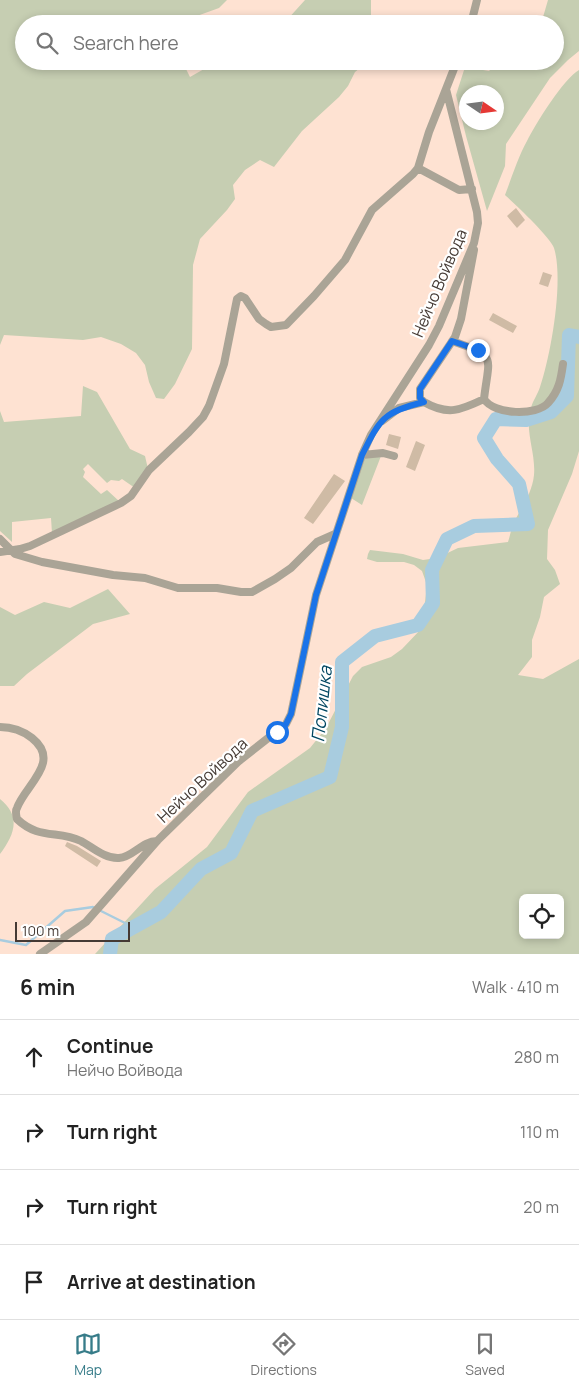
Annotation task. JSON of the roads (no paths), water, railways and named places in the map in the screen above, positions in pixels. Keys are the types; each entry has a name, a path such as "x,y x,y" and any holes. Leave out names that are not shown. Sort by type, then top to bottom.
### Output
{"street":[{"path":"473,15 477,0"},
{"path":"0,552 30,546 121,503 131,496 149,470 189,432 203,417 209,406 224,364 237,299 241,296 245,298 259,319 272,327 286,325 314,296 345,260 372,210 418,168 429,132 453,70"},
{"name":"Нейчо Войвода","path":"40,954 86,922 157,841 238,760 286,724 291,714 316,595 362,455 378,424 429,345 474,243 478,223 477,212 446,89"},
{"path":"418,168 459,190 472,190"},
{"path":"474,243 473,261 461,319 452,341 420,389 420,398 433,407 447,411 457,410 484,399"},
{"path":"452,341 478,350 488,358 488,378 484,399"},
{"path":"484,399 493,406 510,411 528,411 541,408 547,404 560,386 563,364"},
{"path":"378,424 399,408 424,402"},
{"path":"362,455 383,453 394,456"},
{"path":"0,539 10,550 22,557 113,575 145,578 178,588 217,588 252,592 291,568 317,542 335,534"},
{"path":"0,727 22,731 32,738 40,745 44,758 42,770 20,800 16,810 17,819 23,825 44,834 65,836 79,840 116,858 122,857 150,841 157,841"}],"waterway":[{"name":"Попишка","path":"110,954 112,939 161,912 201,869 231,853 252,811 330,777 342,727 342,662 375,636 418,625 433,603 432,570 447,539 474,526 528,524 519,484 497,459 484,438 496,419 526,420 551,412 567,396 569,335 579,337"},
{"path":"0,940 26,945 65,911 93,907 133,927"}]}
